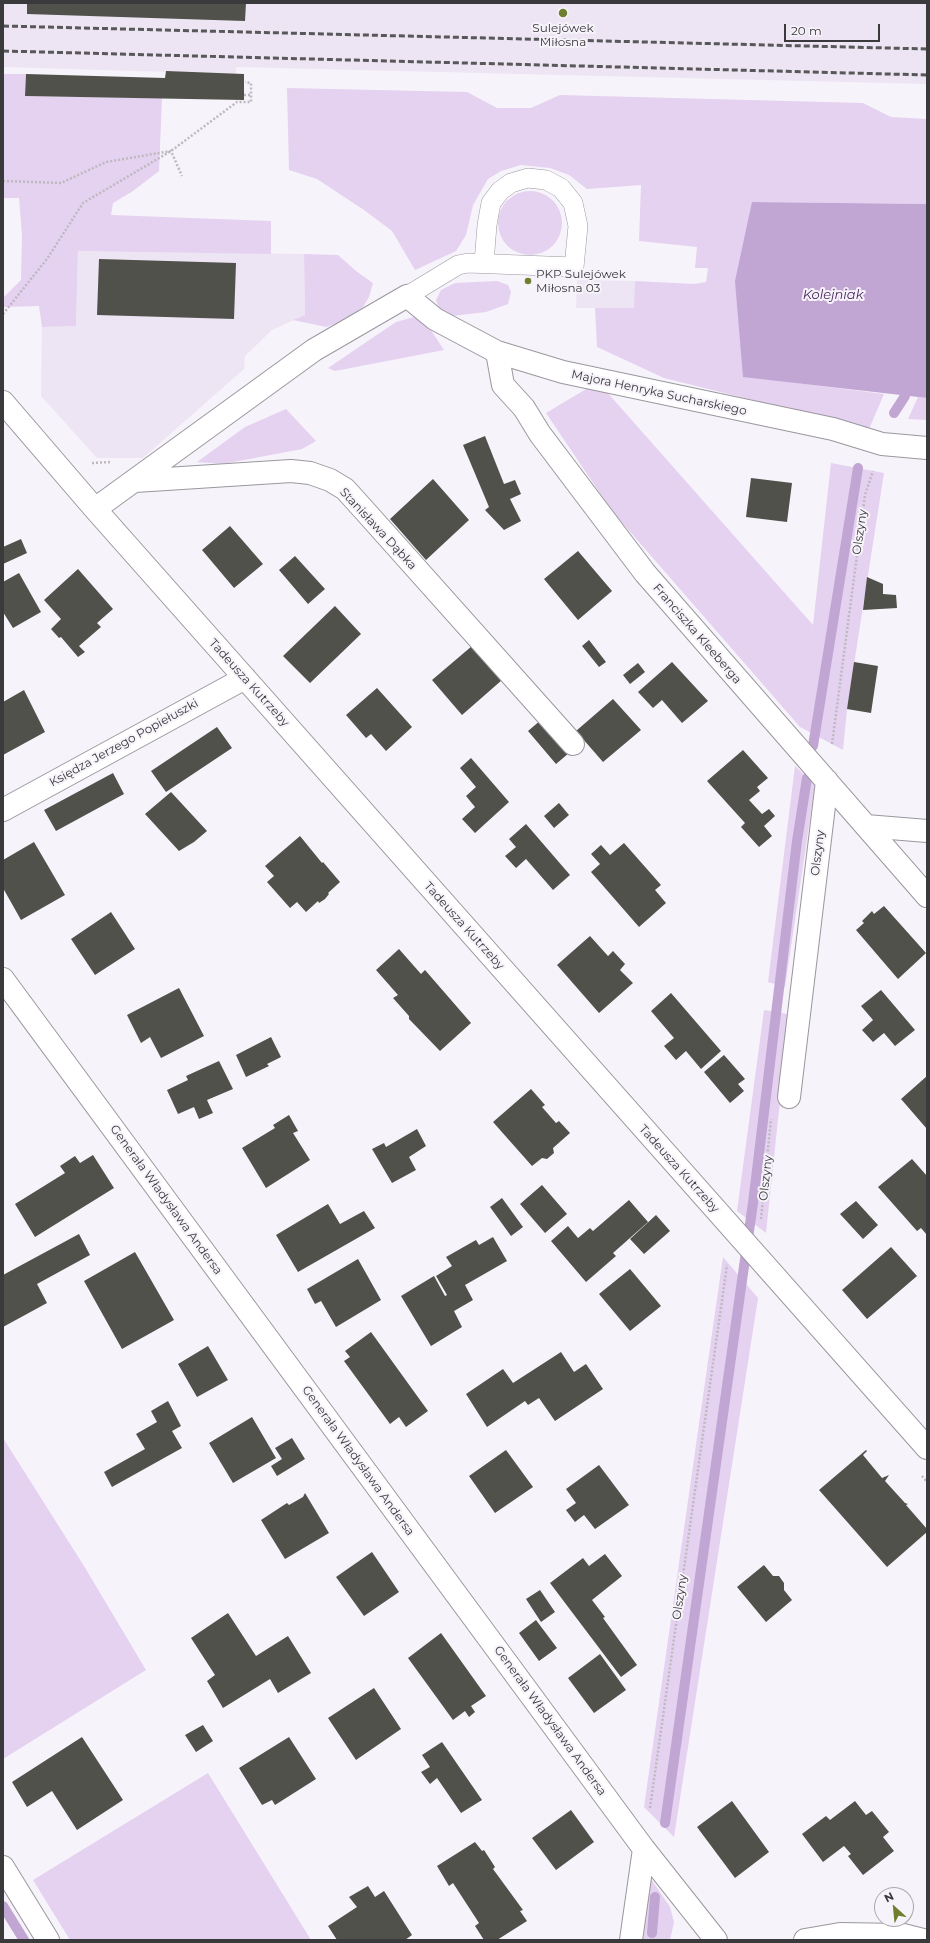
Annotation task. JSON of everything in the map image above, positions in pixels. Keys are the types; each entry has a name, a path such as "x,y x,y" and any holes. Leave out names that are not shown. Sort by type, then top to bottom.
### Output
{"street":[{"name":"Majora Henryka Sucharskiego","path":"407,296 435,319 497,352 563,372 833,429 882,444 924,453"},
{"path":"95,509 314,350 407,296"},
{"name":"Franciszka Kleeberga","path":"497,352 504,385 524,408 540,434 627,550 667,600 927,896"},
{"name":"Tadeusza Kutrzeby","path":"3,402 95,509 927,1448"},
{"name":"Stanisława Dąbka","path":"135,481 290,471 310,473 330,480 345,490 364,510 573,744"},
{"name":"Księdza Jerzego Popiełuszki","path":"3,810 245,678"},
{"name":"Olszyny","path":"789,1098 827,781"},
{"path":"866,826 927,832"},
{"name":"Generała Władysława Andersa","path":"3,979 644,1849 716,1940"},
{"path":"631,1940 644,1849"},
{"path":"3,1867 48,1940"},
{"path":"805,1940 840,1934 903,1935 923,1940"}],"lane":[{"path":"407,296 458,265 468,263 574,267 578,226 573,203 560,188 546,180 528,178 511,183 500,191 491,203 487,225 484,263"}],"path":[{"path":"3,314 47,259 83,203 171,151 237,102 251,102 252,83 245,82"},
{"path":"244,95 251,95"},
{"path":"171,151 182,176"},
{"path":"3,181 61,183 106,162 171,151"},
{"name":"Olszyny","path":"827,781 865,495 882,444"},
{"name":"Olszyny","path":"757,1256 772,1108 789,1098"},
{"name":"Olszyny","path":"644,1849 728,1262"}],"shaded area":[{"path":"3,3 927,3 927,84 236,67 236,74 3,67"},
{"path":"3,74 26,74 25,96 162,98 159,171 133,191 113,203 111,215 271,221 271,254 78,251 76,326 42,327 39,306 3,307 3,298 21,280 22,235 19,198 3,198"},
{"path":"287,88 467,92 497,108 531,108 560,95 863,103 891,117 927,119 927,204 753,202 743,376 884,394 869,429 664,378 597,347 595,308 634,308 635,281 694,284 706,282 708,268 695,268 697,247 639,241 641,185 587,189 569,175 550,168 521,165 501,171 488,179 473,205 466,235 456,251 415,270 392,231 364,210 317,179 289,170"},
{"path":"530,191 548,197 556,205 562,223 556,241 548,249 530,255 512,249 504,241 498,223 504,205 512,197"},
{"path":"78,251 304,254 305,315 272,330 245,356 244,369 143,458 97,458 41,396 42,327 76,326"},
{"path":"304,254 338,255 356,271 373,283 369,297 363,307 347,320 326,327 293,320 305,315"},
{"path":"577,280 635,281 635,308 576,308"},
{"path":"497,281 508,285 511,292 508,304 486,312 452,316 439,309 436,300 441,290 455,283"},
{"path":"421,315 444,350 335,371 328,368 396,322"},
{"path":"598,382 813,625 831,463 884,473 847,709 843,750 800,727 612,511 546,413"},
{"path":"918,397 927,398 927,420 908,419"},
{"path":"286,409 316,441 302,449 223,464 197,462 245,427"},
{"path":"795,766 815,785 785,987 768,982"},
{"path":"764,1010 793,1015 779,1110 766,1233 737,1211"},
{"path":"723,1257 758,1298 674,1837 644,1807"},
{"path":"3,1438 84,1566 146,1670 3,1759"},
{"path":"208,1773 311,1940 70,1940 33,1880"},
{"path":"647,1873 670,1907 674,1922 670,1940 640,1940"}],"water":[{"name":"Kolejniak","path":"752,202 927,204 927,398 743,377 735,281"}],"building":[{"path":"27,3 246,3 245,21 27,14"},
{"path":"166,71 244,74 244,100 25,96 26,74 165,78"},
{"path":"99,259 236,263 234,319 97,315"},
{"path":"485,436 504,484 515,480 521,494 510,499 521,521 504,530 485,510 489,507 463,445"},
{"path":"751,478 792,483 787,522 746,517"},
{"path":"433,479 469,520 426,560 390,519"},
{"path":"230,526 263,564 234,588 202,550"},
{"path":"21,539 27,553 3,564 3,547"},
{"path":"578,551 612,591 578,620 544,579"},
{"path":"295,556 325,589 308,604 279,570"},
{"path":"78,569 113,609 97,623 101,627 79,646 85,652 78,657 61,637 59,638 51,629 61,619 44,600"},
{"path":"19,573 41,612 13,628 3,612 3,582"},
{"path":"867,577 883,584 883,594 896,595 897,608 863,610"},
{"path":"335,606 361,634 310,683 283,656"},
{"path":"589,640 606,662 599,667 582,646"},
{"path":"472,646 502,680 462,715 432,680"},
{"path":"672,662 708,701 682,723 662,700 653,708 638,692"},
{"path":"854,662 878,666 871,713 847,709"},
{"path":"638,663 645,672 630,684 623,675"},
{"path":"377,688 412,727 386,751 371,734 366,738 346,715"},
{"path":"24,690 45,732 3,755 3,702"},
{"path":"613,699 641,730 603,762 576,731"},
{"path":"541,720 569,753 556,764 528,731"},
{"path":"217,727 232,748 166,792 151,771"},
{"path":"743,750 768,778 757,787 760,791 749,800 762,814 769,809 775,816 764,826 772,836 759,847 741,827 745,823 707,781"},
{"path":"471,758 509,802 475,833 462,819 475,807 466,796 476,787 460,768"},
{"path":"113,773 124,794 56,831 44,810"},
{"path":"171,792 207,831 194,842 179,851 145,814"},
{"path":"559,803 569,815 554,828 544,816"},
{"path":"526,824 570,875 553,890 526,859 516,868 505,856 516,847 509,839"},
{"path":"300,836 340,882 328,893 329,894 325,899 319,903 318,901 306,912 297,902 290,908 267,882 274,876 265,866"},
{"path":"34,842 65,895 21,920 3,888 3,860"},
{"path":"624,843 661,885 655,890 666,903 639,927 591,872 600,864 591,854 601,845 610,855"},
{"path":"884,906 926,953 898,979 856,930 864,923 862,921 872,911 874,914"},
{"path":"111,912 135,949 95,975 71,939"},
{"path":"590,936 608,956 613,951 625,964 620,970 633,983 599,1013 557,965"},
{"path":"399,949 421,974 425,970 471,1023 440,1051 409,1019 409,1016 393,998 398,995 376,970"},
{"path":"179,988 204,1036 161,1058 150,1037 141,1043 127,1015"},
{"path":"881,990 915,1030 895,1046 884,1033 873,1042 862,1030 873,1020 861,1006"},
{"path":"671,993 721,1051 701,1069 686,1051 676,1060 664,1046 674,1038 651,1011"},
{"path":"271,1037 281,1057 267,1064 269,1066 246,1077 236,1055"},
{"path":"724,1055 745,1079 738,1084 744,1091 730,1103 704,1072"},
{"path":"219,1061 233,1089 207,1100 213,1113 199,1119 194,1107 178,1114 167,1090 188,1080 186,1076"},
{"path":"927,1076 927,1129 901,1099"},
{"path":"531,1089 545,1105 542,1107 556,1123 559,1121 570,1133 553,1148 554,1153 547,1159 542,1158 532,1166 493,1122"},
{"path":"289,1115 298,1131 293,1133 310,1160 266,1188 242,1148 275,1128 273,1125"},
{"path":"417,1129 426,1146 409,1157 416,1170 392,1183 372,1149 384,1143 386,1147"},
{"path":"93,1155 114,1188 35,1237 15,1204 65,1173 60,1166 75,1156 80,1163"},
{"path":"912,1159 927,1176 927,1235 921,1228 917,1231 878,1187"},
{"path":"542,1185 567,1214 545,1233 520,1204"},
{"path":"502,1198 523,1227 511,1236 490,1207"},
{"path":"629,1200 648,1222 613,1253 616,1256 586,1282 551,1241 568,1226 578,1238 590,1228 593,1231"},
{"path":"856,1201 878,1225 863,1239 840,1214"},
{"path":"328,1204 340,1224 364,1211 375,1228 298,1272 276,1235"},
{"path":"656,1215 670,1231 644,1254 630,1239"},
{"path":"79,1234 90,1255 37,1284 47,1303 3,1327 3,1275"},
{"path":"493,1237 507,1261 465,1285 473,1300 454,1311 462,1327 431,1346 401,1296 434,1276 445,1296 447,1295 436,1276 452,1266 446,1257 476,1240 479,1245"},
{"path":"891,1247 917,1276 867,1319 842,1290"},
{"path":"135,1252 174,1320 122,1349 84,1281"},
{"path":"358,1259 381,1300 336,1327 321,1301 315,1304 307,1289"},
{"path":"630,1269 661,1306 630,1331 599,1294"},
{"path":"371,1332 428,1411 406,1427 399,1417 390,1424 344,1361 350,1357 345,1351"},
{"path":"208,1346 228,1380 197,1397 178,1364"},
{"path":"561,1352 574,1372 586,1364 603,1389 555,1421 539,1398 528,1405 525,1401 487,1427 466,1394 503,1369 513,1383"},
{"path":"168,1401 181,1426 172,1431 182,1448 112,1487 104,1472 145,1449 136,1434 157,1422 151,1411"},
{"path":"252,1417 276,1458 233,1483 209,1443"},
{"path":"292,1438 305,1459 277,1476 271,1466 282,1459 275,1448"},
{"path":"506,1450 533,1487 495,1513 469,1476"},
{"path":"866,1450 867,1451 863,1455 882,1478 889,1475 885,1481 905,1503 908,1504 906,1505 927,1529 927,1532 887,1567 819,1490"},
{"path":"599,1465 629,1505 595,1529 584,1515 575,1522 566,1510 576,1503 566,1489"},
{"path":"305,1493 329,1533 285,1559 261,1520 287,1503 289,1505 303,1497"},
{"path":"372,1552 399,1592 364,1616 336,1577"},
{"path":"605,1554 622,1576 592,1600 605,1617 603,1618 637,1665 621,1677 550,1583 583,1558 589,1566"},
{"path":"764,1565 773,1576 779,1576 784,1583 784,1590 792,1600 766,1622 737,1587"},
{"path":"540,1590 555,1612 541,1622 526,1599"},
{"path":"228,1613 256,1656 288,1636 311,1673 278,1693 270,1679 223,1708 207,1681 215,1675 191,1638"},
{"path":"536,1620 557,1648 539,1661 519,1633"},
{"path":"441,1633 486,1696 471,1706 475,1712 469,1717 465,1711 453,1720 408,1658"},
{"path":"600,1654 626,1690 594,1713 568,1678"},
{"path":"374,1688 401,1729 356,1760 328,1718"},
{"path":"203,1725 213,1741 196,1752 185,1735"},
{"path":"82,1737 123,1800 77,1830 52,1791 27,1807 12,1782"},
{"path":"289,1737 316,1779 275,1805 272,1800 262,1805 239,1768"},
{"path":"442,1742 482,1800 461,1813 437,1778 430,1784 421,1772 430,1767 422,1755"},
{"path":"732,1801 769,1852 735,1878 697,1827"},
{"path":"855,1801 866,1815 872,1811 889,1832 883,1837 894,1851 863,1875 848,1856 851,1854 844,1846 823,1862 802,1834 826,1816 830,1820"},
{"path":"571,1810 594,1842 556,1870 532,1838"},
{"path":"475,1842 482,1851 484,1850 495,1867 493,1869 523,1910 520,1911 527,1921 497,1940 484,1940 475,1926 479,1923 453,1883 449,1886 437,1866"},
{"path":"368,1886 375,1897 384,1891 412,1935 405,1940 337,1940 328,1926 357,1907 349,1897"}],"waterway":[{"path":"894,413 905,396"},
{"path":"813,746 858,468"},
{"path":"665,1823 753,1203 797,841 807,778"},
{"path":"652,1933 655,1897"},
{"path":"3,1906 24,1940"}],"railway":[{"path":"3,26 927,49"},
{"path":"3,51 927,75"}],"place":[{"name":"Sulejówek Miłosna","path":"563,13"},
{"name":"PKP Sulejówek Miłosna 03","path":"528,281"}]}
